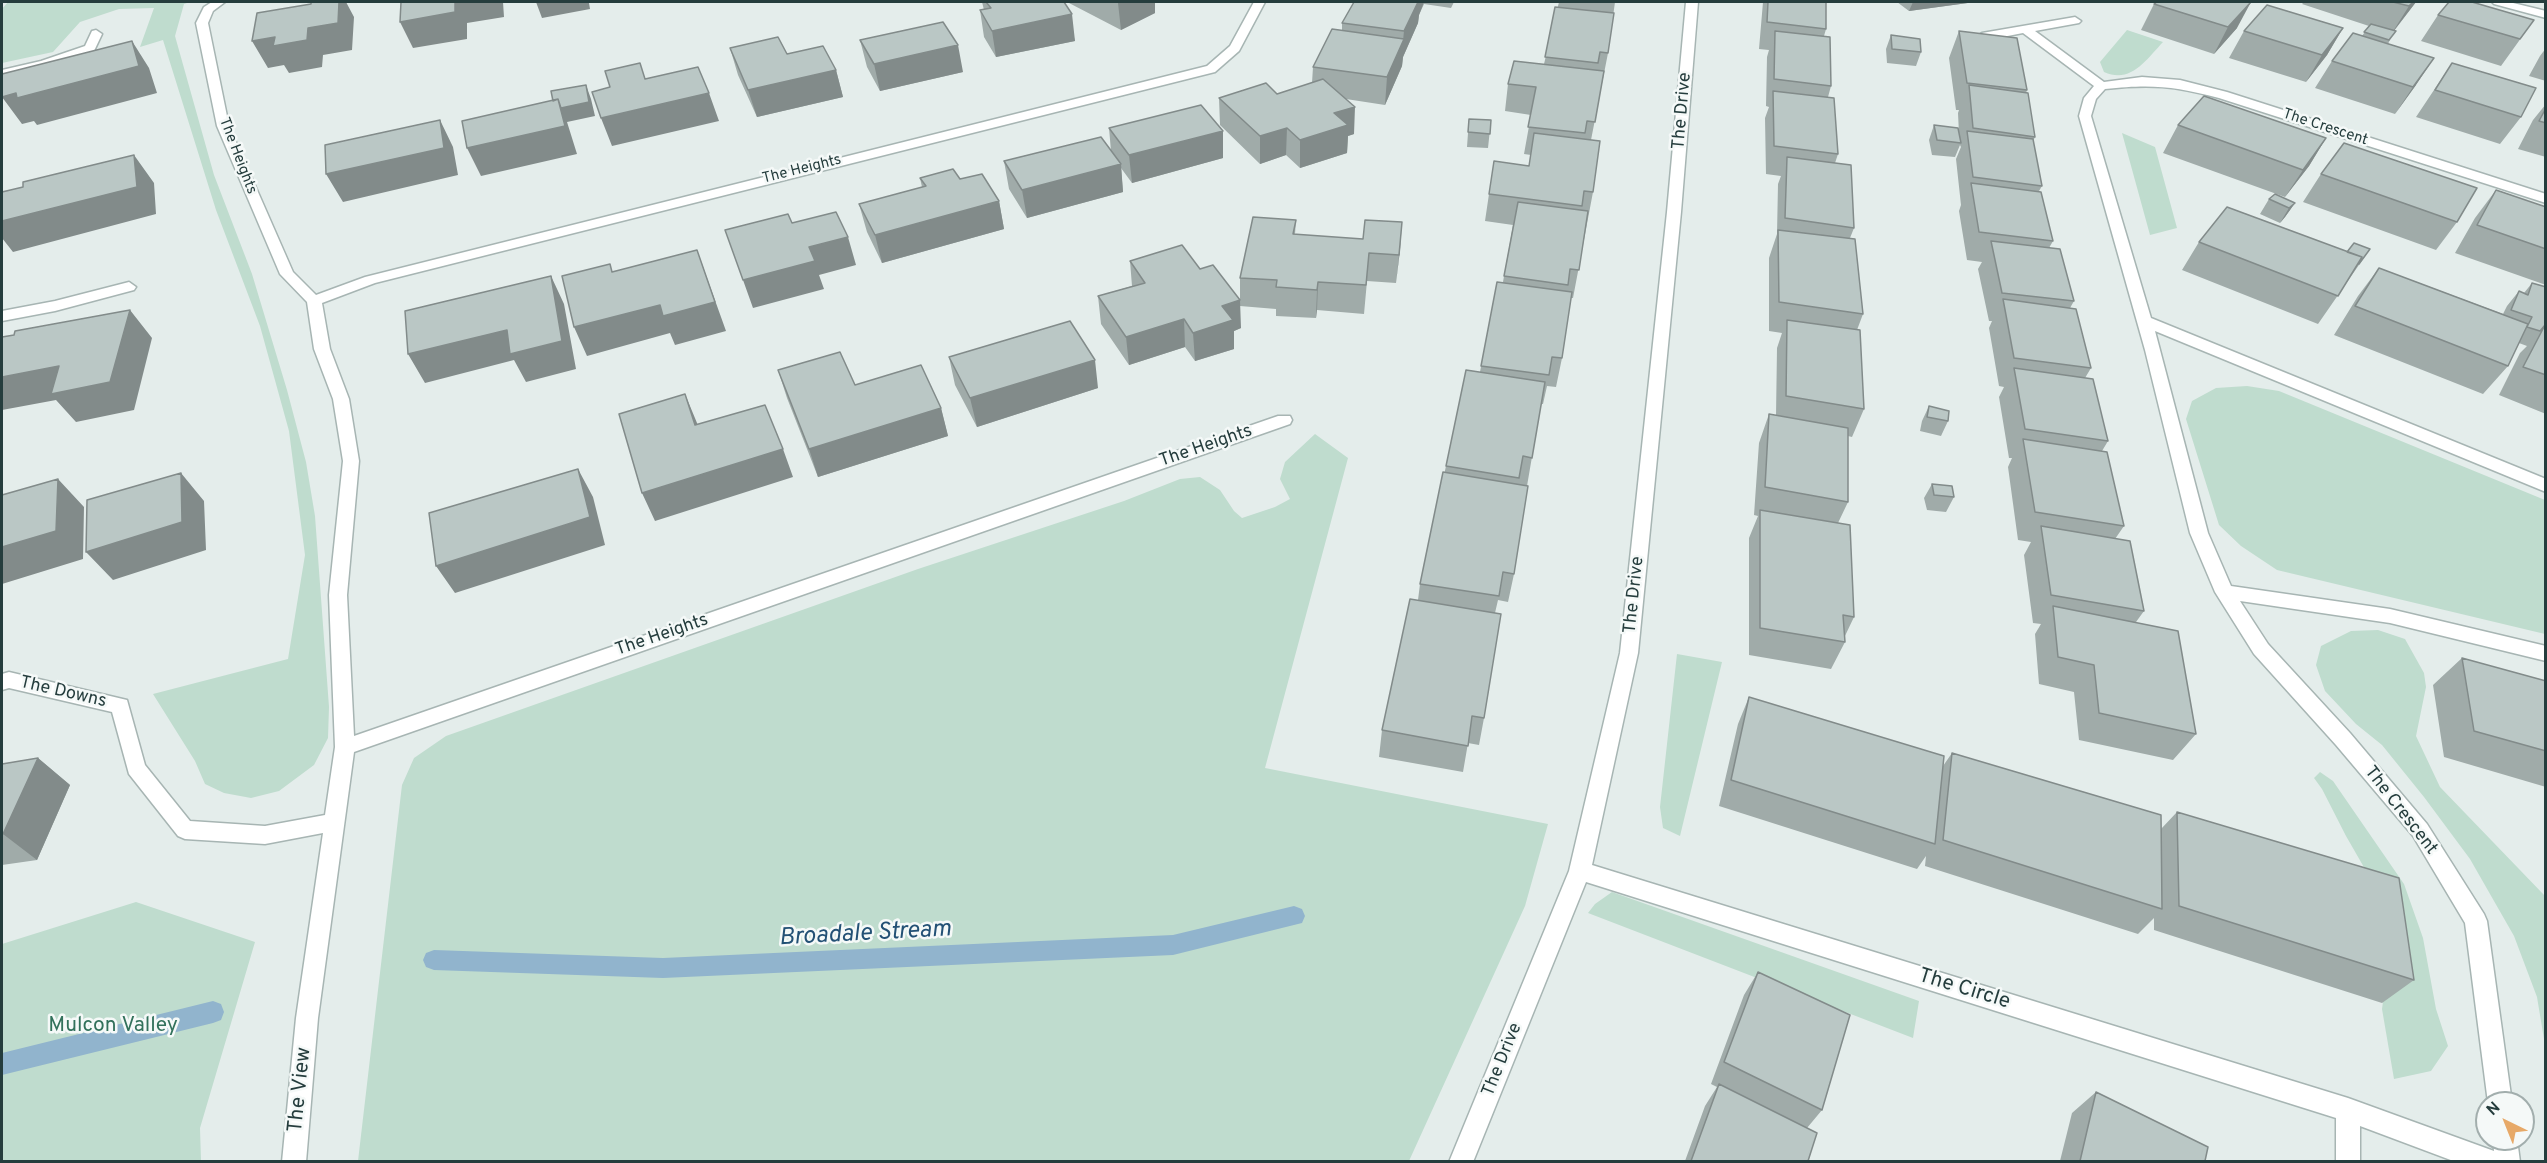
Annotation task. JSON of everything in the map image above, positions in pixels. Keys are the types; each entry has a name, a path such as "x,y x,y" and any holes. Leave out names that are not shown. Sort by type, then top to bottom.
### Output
{"street":[{"name":"The Heights","path":"219,2 208,9 202,23 223,126 287,274 314,301 370,280 1211,69 1235,48 1259,2"},
{"name":"The Drive","path":"1461,1161 1580,872 1629,652 1674,212 1692,2"},
{"path":"2498,2 2546,15"},
{"path":"1982,37 2075,21"},
{"path":"2026,30 2102,86"},
{"path":"2,74 45,64 90,48 96,34"},
{"name":"The Crescent","path":"2498,1091 2476,921 2420,830 2261,649 2224,592 2199,533 2145,321 2085,116 2090,98 2102,86 2142,81 2180,84 2223,95 2546,199"},
{"path":"2,316 55,306 129,287"},
{"path":"314,301 322,349 341,399 351,461 338,595 345,747 334,822"},
{"path":"2145,321 2546,486"},
{"name":"The Heights","path":"345,747 1284,420"},
{"path":"2224,592 2391,616 2546,654"},
{"name":"The Downs","path":"2,682 9,681 120,706 136,768 185,830 266,835 334,822"},
{"name":"The View","path":"294,1161 307,1018 334,822"},
{"name":"The Circle","path":"1580,872 2348,1110 2491,1161"},
{"path":"2348,1110 2348,1161"}],"green space":[{"path":"8,2 190,2 184,4 175,36 214,175 252,274 287,390 306,462 315,516 329,707 328,738 314,765 279,791 251,798 224,793 205,784 195,761 153,694 288,659 305,555 289,431 260,326 216,210 163,40 140,47 154,8 119,9 80,22 53,52 2,63 2,9"},
{"path":"2127,30 2163,42 2144,63 2130,73 2114,75 2104,72 2100,62"},
{"path":"2122,133 2155,147 2177,228 2150,235"},
{"path":"2247,386 2279,391 2545,500 2545,634 2277,570 2241,546 2219,525 2186,419 2192,401 2216,388"},
{"path":"1315,434 1348,458 1265,768 1548,824 1525,906 1409,1161 358,1161 402,785 414,758 446,736 918,569 1124,501 1180,479 1200,477 1220,490 1234,511 1242,518 1275,507 1290,499 1280,479 1285,462"},
{"path":"2378,630 2405,639 2424,673 2426,687 2416,736 2440,787 2545,896 2545,1045 2537,997 2514,936 2470,859 2382,745 2356,724 2325,691 2316,665 2321,646 2351,631"},
{"path":"1677,654 1722,662 1680,836 1663,828 1660,807"},
{"path":"2320,772 2333,781 2404,884 2423,938 2436,1009 2448,1046 2431,1071 2394,1079 2382,1009 2386,980 2369,876 2314,778"},
{"path":"1612,892 1919,1001 1913,1038 1588,913 1595,904"},
{"name":"Mulcon Valley","path":"136,902 255,942 200,1128 201,1161 2,1161 2,944"}],"building":[{"path":"311,2 339,2 338,23 308,28 307,40 273,46 275,37 252,41 257,13 311,4"},
{"path":"401,2 455,2 455,12 400,22"},
{"path":"986,2 1064,2 1072,14 992,31 980,10 991,8"},
{"path":"1354,2 1418,2 1404,31 1342,23"},
{"path":"1768,2 1826,2 1826,29 1767,22"},
{"path":"2157,2 2251,2 2228,27 2154,4"},
{"path":"2393,2 2413,2 2409,6"},
{"path":"2449,2 2472,2 2534,20 2520,39 2438,15"},
{"path":"2267,5 2343,28 2322,55 2244,31"},
{"path":"1555,7 1614,13 1608,53 1600,52 1598,63 1545,57"},
{"path":"943,22 958,45 874,64 860,40"},
{"path":"2371,24 2396,31 2389,40 2364,32"},
{"path":"1332,29 1404,39 1387,77 1313,67"},
{"path":"1775,31 1830,37 1831,86 1774,79"},
{"path":"1959,31 2017,38 2027,90 1967,83"},
{"path":"2353,33 2434,58 2413,87 2332,61"},
{"path":"1891,35 1920,39 1921,52 1892,49"},
{"path":"778,37 787,54 823,46 836,70 748,90 730,48"},
{"path":"132,41 139,66 17,98 16,93 2,97 2,74"},
{"path":"1514,61 1604,71 1595,122 1587,121 1585,133 1528,127 1536,87 1508,84"},
{"path":"640,63 645,79 698,67 709,93 601,118 592,92 610,87 605,71"},
{"path":"2452,63 2536,88 2521,117 2435,90"},
{"path":"1323,79 1355,107 1334,113 1348,125 1300,140 1287,128 1260,136 1219,98 1266,83 1277,94"},
{"path":"586,85 589,102 561,108 558,99 553,101 551,91"},
{"path":"1969,85 2028,93 2035,137 1973,128"},
{"path":"1773,91 1834,98 1838,154 1774,146"},
{"path":"2204,96 2326,138 2303,170 2178,125"},
{"path":"558,99 565,126 467,148 462,121"},
{"path":"1201,105 1223,131 1129,155 1109,128"},
{"path":"2546,108 2546,123 2539,121"},
{"path":"1469,119 1491,120 1490,134 1468,132"},
{"path":"440,120 444,148 326,174 325,145"},
{"path":"1934,125 1958,128 1961,143 1937,140"},
{"path":"1967,131 2033,139 2042,186 1973,177"},
{"path":"1534,133 1600,141 1593,192 1584,191 1582,206 1489,194 1494,161 1529,166"},
{"path":"1101,137 1121,164 1022,190 1004,161"},
{"path":"2344,143 2477,188 2457,222 2321,174"},
{"path":"134,155 137,187 2,221 2,192 23,187 23,182"},
{"path":"1787,157 1851,165 1854,228 1785,218"},
{"path":"953,169 960,179 982,174 999,201 875,235 859,204 926,186 920,178"},
{"path":"1971,183 2041,192 2053,241 1979,232"},
{"path":"2496,190 2546,207 2546,249 2477,225"},
{"path":"2275,194 2295,203 2289,208 2269,199"},
{"path":"1518,202 1588,211 1579,270 1570,269 1568,285 1504,276"},
{"path":"2227,207 2362,257 2338,296 2199,242"},
{"path":"836,212 848,237 809,247 815,261 743,280 725,230 788,214 792,223"},
{"path":"1253,217 1296,220 1293,234 1363,239 1365,220 1402,222 1399,255 1369,253 1366,285 1318,282 1317,290 1276,287 1277,280 1240,278"},
{"path":"1778,230 1855,239 1863,314 1779,302"},
{"path":"1991,241 2060,249 2074,301 2002,293"},
{"path":"2354,243 2370,249 2359,264 2362,257 2347,252"},
{"path":"1182,245 1200,269 1213,265 1240,300 1222,306 1233,320 1193,333 1184,319 1126,337 1098,296 1145,283 1130,261"},
{"path":"697,250 715,302 663,316 660,305 574,327 562,276 610,264 612,272"},
{"path":"2379,268 2528,324 2508,366 2355,306"},
{"path":"551,276 562,341 510,354 507,330 408,354 405,311"},
{"path":"1497,282 1572,292 1562,358 1552,357 1549,375 1481,366"},
{"path":"2532,283 2546,287 2546,325 2540,331 2527,327 2532,317 2511,310 2519,291 2528,295"},
{"path":"2003,299 2076,309 2091,368 2014,358"},
{"path":"130,310 110,382 51,394 59,366 2,377 2,337 14,335 15,331"},
{"path":"1787,320 1860,330 1864,409 1786,396"},
{"path":"1070,321 1095,360 970,398 949,357"},
{"path":"2546,325 2546,375 2523,367"},
{"path":"840,352 855,385 921,365 941,408 809,449 778,370"},
{"path":"2014,368 2093,379 2108,441 2025,429"},
{"path":"1466,370 1545,382 1532,458 1523,456 1519,478 1446,466"},
{"path":"685,394 695,425 765,405 783,449 642,493 619,414"},
{"path":"1929,406 1949,411 1948,421 1927,417"},
{"path":"1769,414 1848,428 1848,502 1765,487"},
{"path":"2023,439 2107,452 2124,526 2035,512"},
{"path":"578,469 590,517 436,566 429,513"},
{"path":"1443,472 1528,486 1514,574 1503,572 1499,596 1420,584"},
{"path":"181,473 182,522 86,552 87,500"},
{"path":"58,479 56,531 2,547 2,495"},
{"path":"1932,484 1952,486 1954,497 1934,495"},
{"path":"1760,510 1850,525 1854,617 1843,615 1845,642 1760,628"},
{"path":"2041,526 2130,541 2144,611 2051,595"},
{"path":"1410,599 1501,614 1484,718 1472,716 1468,746 1382,730"},
{"path":"2053,606 2178,631 2196,734 2099,713 2094,665 2058,657"},
{"path":"2462,658 2546,681 2546,751 2474,731"},
{"path":"1749,697 1944,756 1935,844 1731,780"},
{"path":"1952,753 2161,815 2162,909 1943,840"},
{"path":"38,758 3,834 2,834 2,764"},
{"path":"2177,812 2399,878 2414,980 2179,906"},
{"path":"1758,972 1850,1015 1822,1110 1724,1062"},
{"path":"1719,1084 1817,1133 1808,1161 1691,1161"},
{"path":"2096,1092 2208,1147 2205,1161 2080,1161"}],"waterway":[{"name":"Broadale Stream","path":"434,960 663,968 1173,945 1294,916"},
{"name":"Broadale Stream","path":"2,1064 213,1012"}]}
